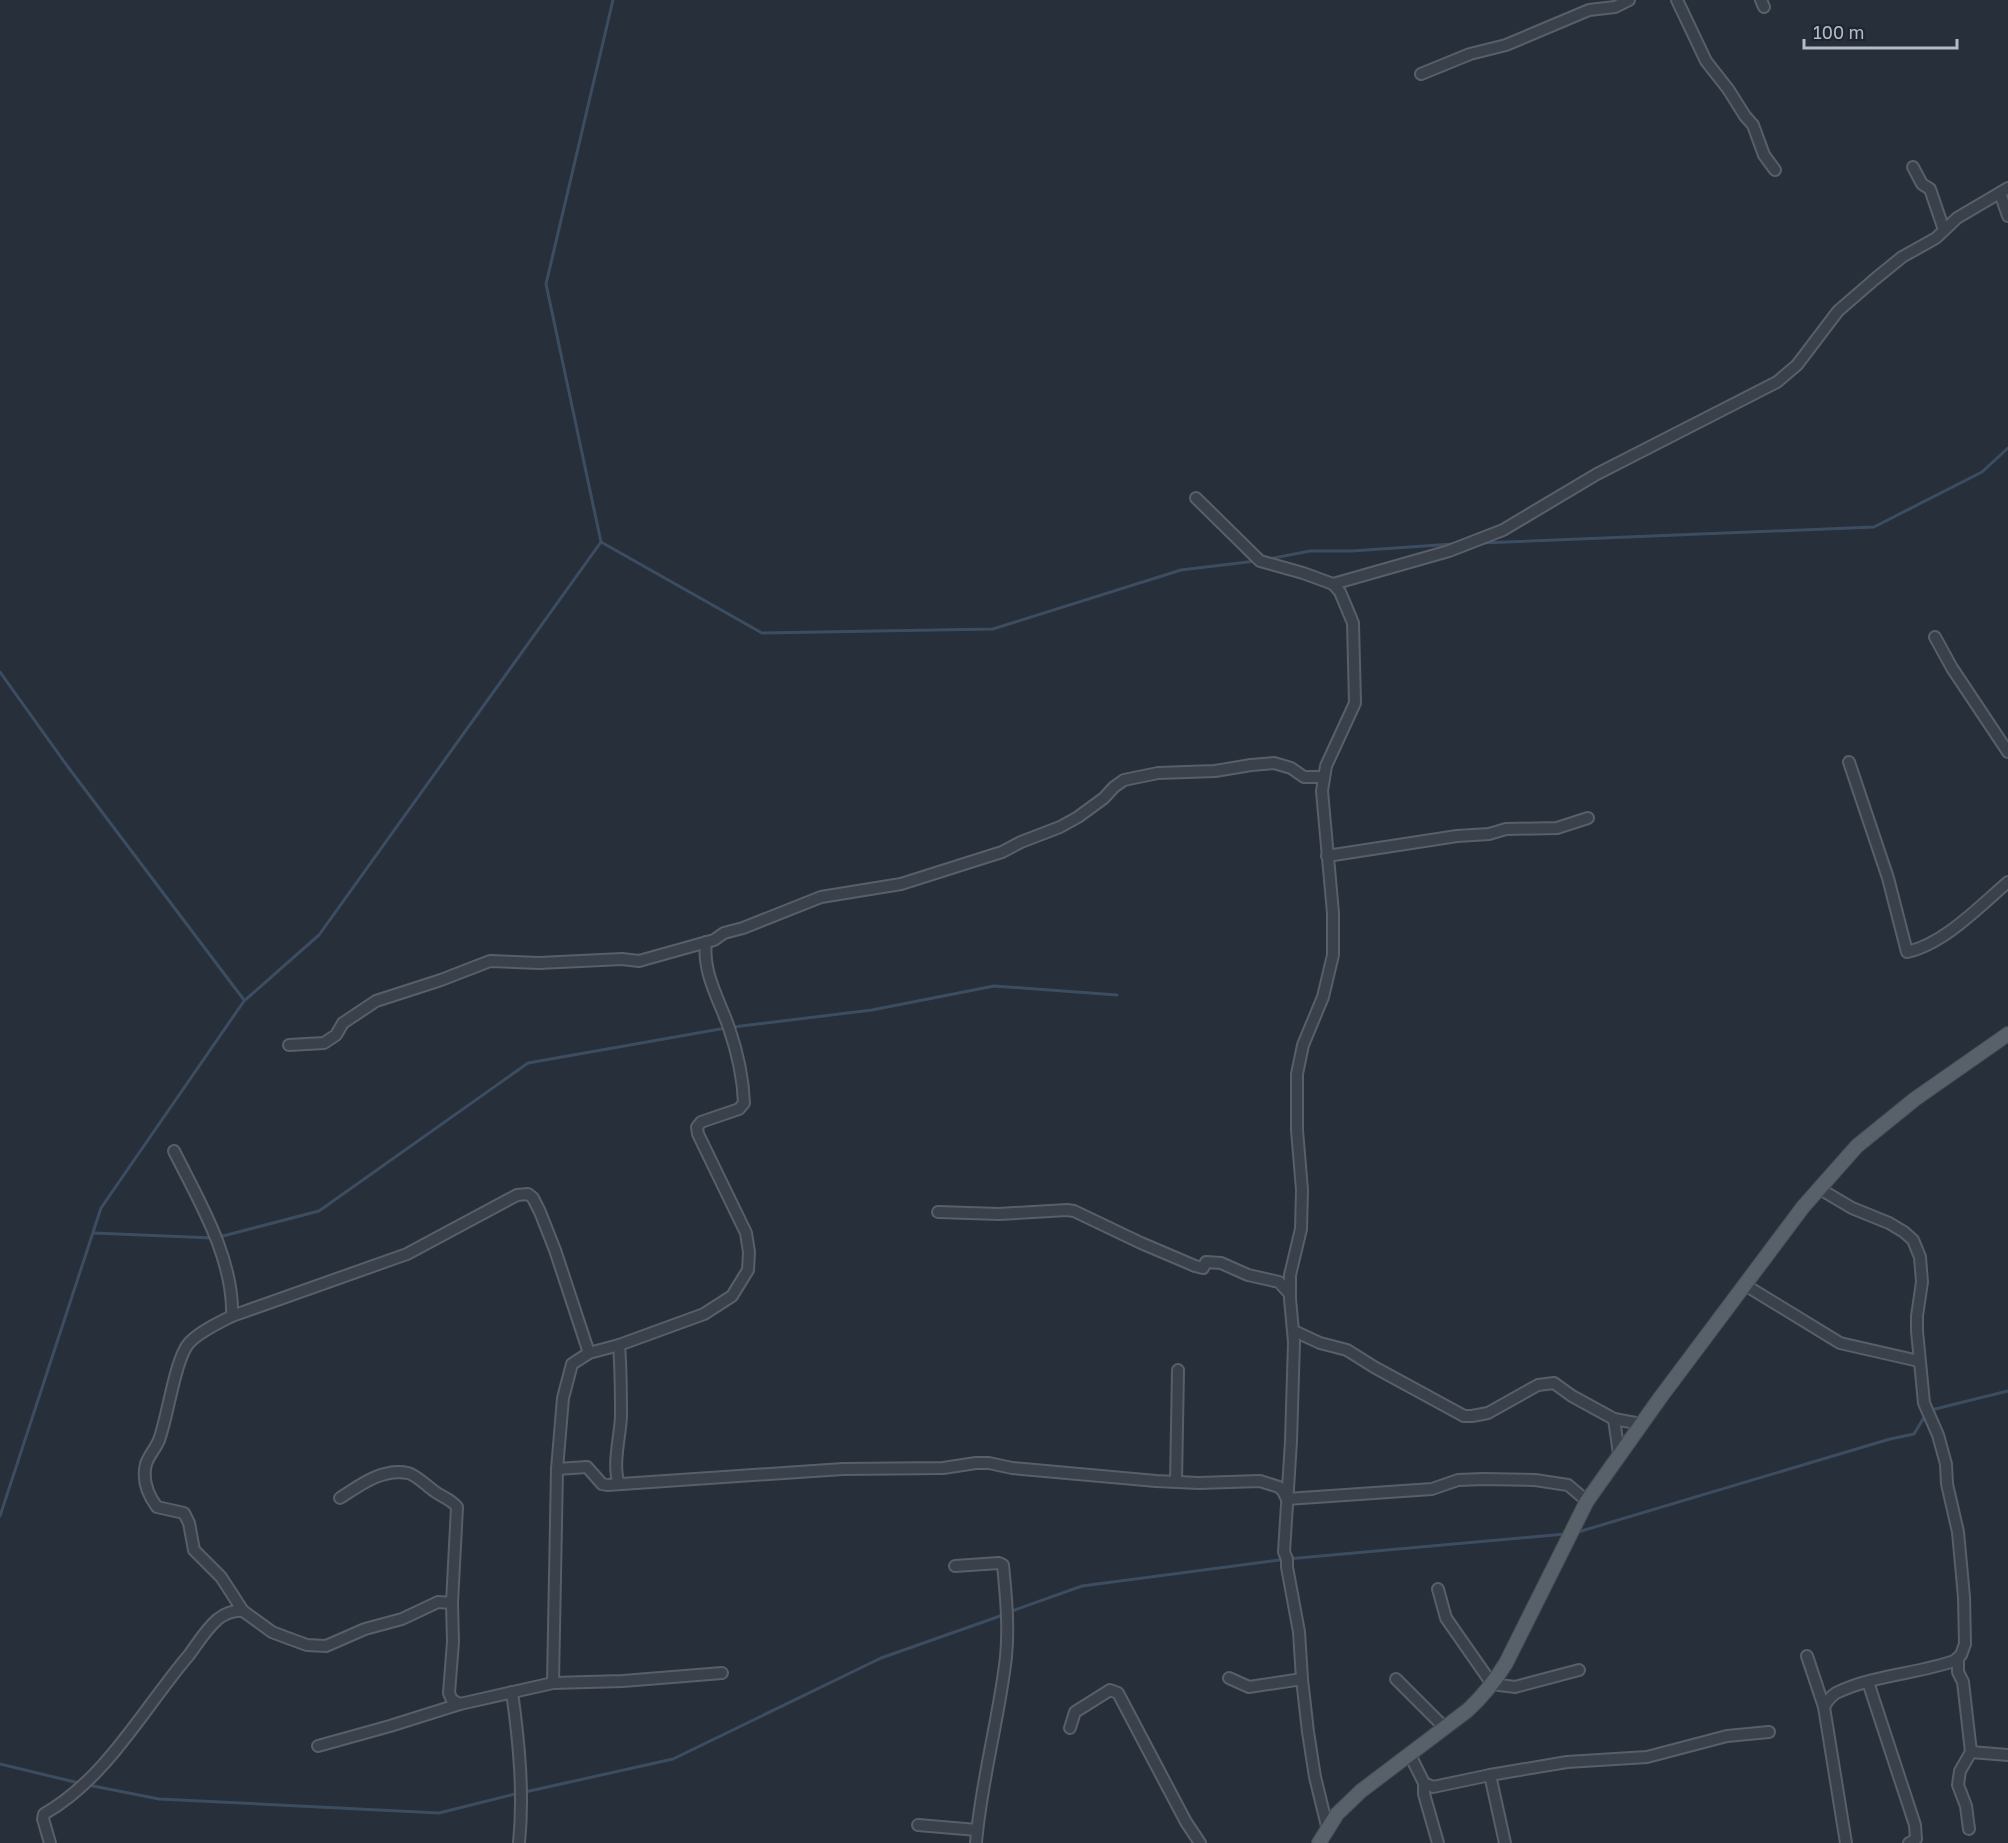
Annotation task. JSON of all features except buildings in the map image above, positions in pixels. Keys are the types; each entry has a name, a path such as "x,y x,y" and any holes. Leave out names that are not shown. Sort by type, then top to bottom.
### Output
{"main road":[{"path":"1319,1843 1337,1814 1360,1791 1445,1728 1474,1704 1492,1684 1506,1663 1587,1501 1641,1424 1820,1189 1857,1146 1915,1098 2008,1034"}],"street":[{"path":"1421,74 1470,54 1506,45 1589,10 1615,7 1629,0"},
{"path":"1677,0 1706,61 1753,125 1764,155 1775,170"},
{"path":"1913,167 1922,184 1930,189 1944,230"},
{"path":"1333,584 1449,551 1503,530 1598,474 1777,382 1797,365 1839,311 1902,257 1936,238 1957,218 2004,190 2008,216"},
{"path":"1196,498 1260,561 1333,584 1344,599 1353,623 1356,695 1353,712 1326,766 1322,791 1334,945 1323,997 1303,1045 1297,1074 1302,1176 1300,1229 1290,1275 1294,1331 1291,1441 1284,1552 1299,1632 1302,1679 1316,1777 1328,1830"},
{"path":"1935,637 1952,668 2008,752"},
{"path":"1849,762 1888,878 1907,952 1919,950 1958,924 2008,882"},
{"path":"289,1045 324,1043 336,1035 342,1023 375,1001 490,961 540,963 622,959 639,961 714,940 724,933 743,928 821,897 901,884 1002,852 1078,817 1124,780 1158,773 1215,771 1274,764 1292,768 1304,777 1324,777"},
{"path":"1327,856 1457,836 1489,834 1506,829 1557,828 1588,818"},
{"path":"553,1683 557,1469 563,1398 572,1364 589,1353 619,1345 704,1314 719,1306 732,1296 748,1270 750,1252 746,1233 698,1134 697,1127 701,1122 739,1108 744,1102 734,1045 710,979 706,942"},
{"path":"174,1151 201,1201 216,1238 229,1282 231,1316"},
{"path":"1820,1189 1852,1208 1889,1223 1904,1232 1917,1247 1922,1272 1917,1316 1924,1403 1944,1456 1947,1484 1958,1532 1964,1597 1965,1644 1958,1659 1958,1672 1963,1682 1971,1752 1960,1771 1958,1785 1966,1806 1969,1829"},
{"path":"452,1603 438,1602 402,1619 365,1629 326,1646 316,1646 272,1632 251,1619 220,1577 194,1550 189,1523 184,1513 158,1507 149,1496 146,1464 159,1440 181,1358 189,1343 231,1316 407,1254 517,1194 528,1194 533,1198 540,1212 555,1250 589,1353"},
{"path":"938,1212 999,1214 1074,1211 1195,1266 1203,1268 1206,1262 1221,1263 1248,1275 1279,1282 1290,1294"},
{"path":"1745,1285 1840,1343 1920,1360"},
{"path":"1294,1331 1320,1343 1347,1350 1464,1416 1488,1413 1538,1385 1554,1383 1572,1396 1614,1419 1641,1424"},
{"path":"619,1345 622,1380 617,1450 619,1484"},
{"path":"1176,1482 1178,1370"},
{"path":"1614,1419 1619,1454"},
{"path":"557,1469 587,1467 602,1484 608,1485 843,1469 943,1468 976,1463 1020,1469 1176,1482 1260,1481 1279,1487 1287,1499"},
{"path":"340,1498 373,1477 410,1473 440,1495 453,1501 457,1507 452,1603 453,1642 449,1693 452,1700 460,1704"},
{"path":"1287,1499 1432,1489 1458,1480 1483,1479 1535,1480 1568,1485 1587,1501"},
{"path":"955,1566 999,1563 1002,1565 1006,1600 1006,1655 976,1843"},
{"path":"1438,1589 1446,1618 1492,1684 1515,1687 1579,1670"},
{"path":"50,1843 43,1819 44,1815 84,1784 112,1754 217,1620 234,1610 243,1611"},
{"path":"1807,1656 1824,1707 1846,1843"},
{"path":"1824,1707 1835,1694 1958,1659"},
{"path":"318,1746 460,1704 553,1683 623,1681 722,1673"},
{"path":"1229,1678 1249,1687 1302,1679"},
{"path":"1396,1679 1445,1728"},
{"path":"1868,1683 1915,1825 1916,1839 1910,1843"},
{"path":"1070,1728 1075,1712 1110,1690 1118,1693 1186,1822 1200,1843"},
{"path":"512,1692 522,1801 519,1843"},
{"path":"1424,1783 1433,1787 1490,1774 1567,1762 1647,1757 1726,1736 1769,1732"},
{"path":"1971,1752 2008,1755"},
{"path":"1410,1755 1424,1783 1424,1794 1438,1843"},
{"path":"1490,1774 1505,1843"},
{"path":"918,1825 977,1830"}],"waterway":[{"path":"0,1516 101,1208 244,1001 319,935 601,542 546,284 613,0"},
{"path":"1481,543 1874,527 1982,472 2008,448"},
{"path":"601,542 762,633 993,629 1181,570 1256,561"},
{"path":"1269,559 1310,551 1352,551 1453,544"},
{"path":"0,672 68,767 244,1000"},
{"path":"733,1027 872,1010 994,986 1117,995"},
{"path":"219,1237 319,1211 528,1063 726,1028"},
{"path":"94,1233 213,1238"},
{"path":"1931,1410 2008,1391"},
{"path":"1578,1532 1890,1439 1914,1434 1926,1414"},
{"path":"1009,1612 1082,1586 1287,1559 1565,1534"},
{"path":"525,1792 673,1759 881,1658 1003,1615"},
{"path":"0,1764 79,1783"},
{"path":"88,1785 159,1799 439,1813 519,1793"}]}
